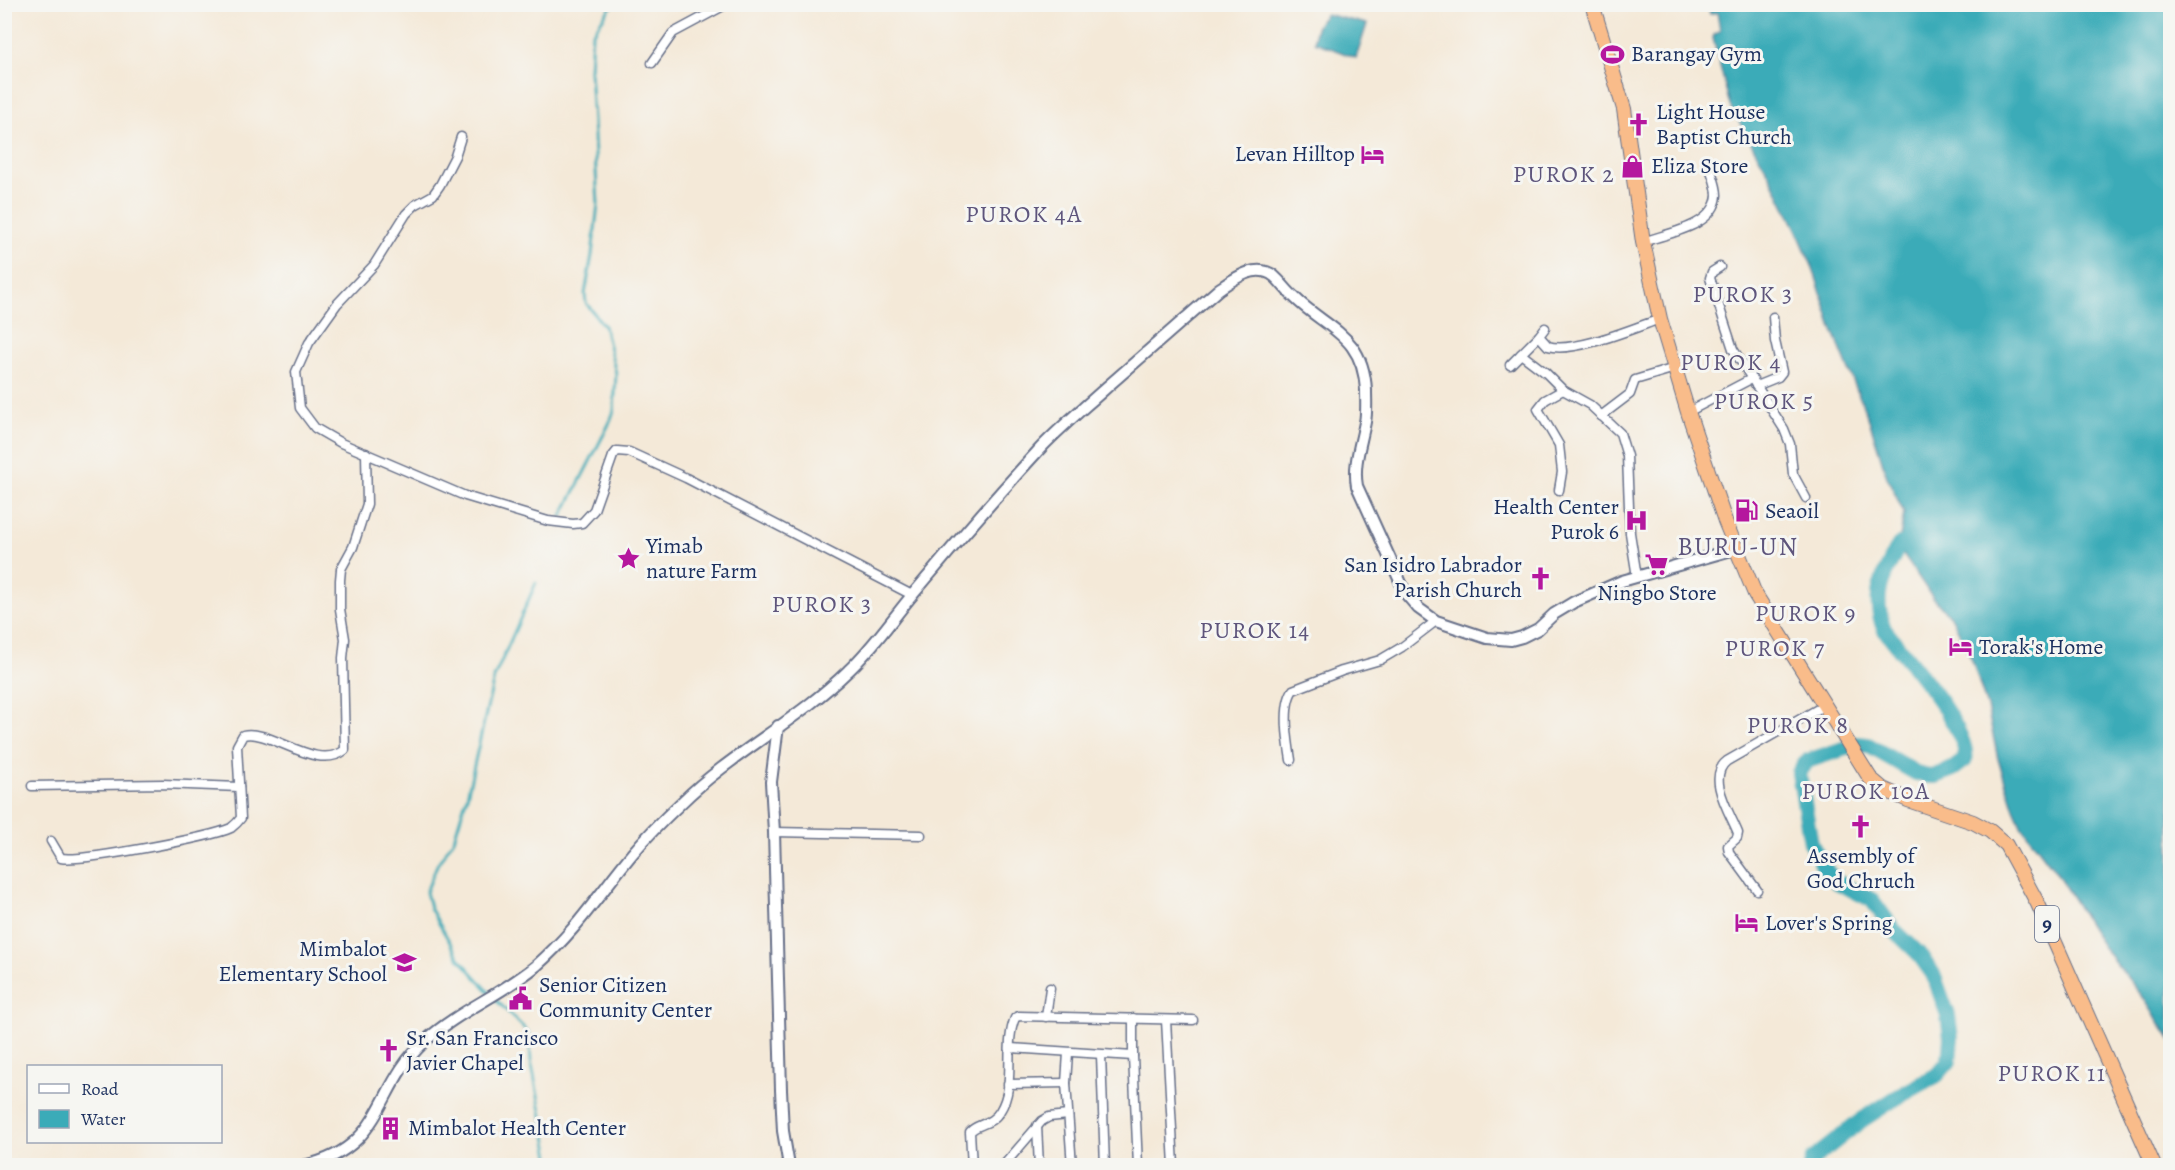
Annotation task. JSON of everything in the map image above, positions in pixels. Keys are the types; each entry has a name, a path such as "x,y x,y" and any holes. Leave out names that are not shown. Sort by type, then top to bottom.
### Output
{"highway":[{"name":"9","path":"1592,4 1624,109 1643,242 1660,319 1688,412 1735,549 1755,594 1778,635 1870,778 1883,789 1923,806 1973,822 1990,831 2006,845 2038,904 2154,1166"}],"street":[{"path":"652,63 673,33 727,4"},
{"path":"461,137 455,156 433,195 415,205 406,214 374,265 337,304 309,343 296,372 300,408 315,428 341,443 465,496 548,521 573,524 582,523 594,510 613,456 617,451 629,452 686,478 912,595"},
{"path":"1643,242 1694,224 1711,212 1717,193 1710,168"},
{"path":"1720,267 1710,275 1733,349 1784,429 1790,444 1793,474 1806,498"},
{"path":"303,1166 339,1155 354,1142 379,1110 407,1061 418,1048 436,1031 461,1013 531,969 573,930 632,854 681,803 724,765 808,705 862,658 912,595 1059,430 1234,278 1256,271 1275,277 1299,303 1346,338 1360,357 1365,378 1366,418 1355,466 1357,486 1406,594 1418,608 1436,621 1487,638 1511,640 1538,629 1554,614 1574,602 1622,581 1735,549"},
{"path":"1688,412 1753,382 1778,377 1782,372 1775,341 1773,317"},
{"path":"1539,336 1552,348 1568,347 1592,342 1660,319"},
{"path":"1510,365 1545,328"},
{"path":"1521,354 1546,372 1563,390 1590,405 1620,434 1625,445 1630,533 1637,577"},
{"path":"1601,416 1630,394 1635,380 1675,368"},
{"path":"1559,490 1562,472 1559,446 1538,409 1545,400 1563,390"},
{"path":"51,841 61,858 84,858 184,840 230,828 241,818 237,746 243,735 252,734 302,752 322,756 337,755 345,750 345,639 340,609 340,580 341,569 353,547 367,504 366,453"},
{"path":"1291,760 1287,720 1289,696 1293,690 1342,671 1380,660 1402,647 1436,621"},
{"path":"1758,890 1729,852 1728,846 1737,838 1738,833 1720,790 1719,768 1727,761 1825,705"},
{"path":"778,726 771,782 781,1090 783,1131 789,1166"},
{"path":"33,786 163,784 239,787"},
{"path":"774,832 921,835"},
{"path":"1046,1017 1050,988"},
{"path":"972,1166 970,1132 973,1128 993,1120 1000,1111 1008,1084 1015,1018 1193,1020"},
{"path":"1133,1018 1138,1166"},
{"path":"1166,1020 1174,1166"},
{"path":"1011,1048 1133,1056"},
{"path":"1068,1053 1066,1083 1072,1166"},
{"path":"1101,1055 1105,1166"},
{"path":"1008,1084 1066,1083"},
{"path":"1003,1166 1042,1121 1049,1117 1068,1115"},
{"path":"1037,1126 1039,1166"}],"water":[{"path":"1708,5 2170,5 2170,1039 2143,997 2102,946 2056,872 2022,827 1998,759 1987,707 1972,660 1953,620 1933,598 1899,545 1904,513 1887,477 1870,423 1832,328 1813,268 1770,176 1730,106 1713,38 1720,31 1717,12 1710,14"},
{"path":"1326,14 1367,24 1356,58 1315,42 1317,26"}],"waterway":[{"path":"562,516 614,411 616,373 604,326 586,303 585,294 598,204 590,70 592,34 615,4"},
{"path":"1811,1166 1813,1159 1862,1120 1937,1075 1949,1061 1951,1038 1948,1015 1933,974 1918,953 1893,929 1872,900 1837,882 1828,873 1811,843 1799,773 1807,761 1858,744 1868,745 1916,773 1929,776 1953,769 1965,760 1964,747 1958,731 1934,693 1884,629 1880,616 1881,586 1899,545"},
{"path":"490,993 459,958 430,908 426,892 437,865 454,839 467,796 494,678 536,583"},
{"path":"494,998 529,1033 531,1061 552,1166"}],"place":[{"name":"Barangay Gym","path":"1613,54"},
{"name":"Light House Baptist Church","path":"1638,125"},
{"name":"Levan Hilltop","path":"1373,154"},
{"name":"Eliza Store","path":"1633,166"},
{"name":"Seaoil","path":"1747,511"},
{"name":"Health Center Purok 6","path":"1637,520"},
{"name":"Yimab nature Farm","path":"628,559"},
{"name":"Ningbo Store","path":"1657,564"},
{"name":"San Isidro Labrador Parish Church","path":"1540,578"},
{"name":"Torak's Home","path":"1961,647"},
{"name":"Assembly of God Chruch","path":"1861,827"},
{"name":"Lover's Spring","path":"1747,923"},
{"name":"Mimbalot Elementary School","path":"405,962"},
{"name":"Senior Citizen Community Center","path":"521,998"},
{"name":"Sr. San Francisco Javier Chapel","path":"388,1051"},
{"name":"Mimbalot Health Center","path":"390,1128"}],"district":[{"name":"PUROK 2","path":"1564,174"},
{"name":"PUROK 4A","path":"1024,214"},
{"name":"PUROK 3","path":"1743,294"},
{"name":"PUROK 4","path":"1731,362"},
{"name":"PUROK 5","path":"1764,401"},
{"name":"BURU-UN","path":"1738,546"},
{"name":"PUROK 3","path":"822,604"},
{"name":"PUROK 9","path":"1806,613"},
{"name":"PUROK 14","path":"1255,630"},
{"name":"PUROK 7","path":"1775,648"},
{"name":"PUROK 8","path":"1798,725"},
{"name":"PUROK 10A","path":"1866,791"},
{"name":"PUROK 11","path":"2052,1073"}]}
